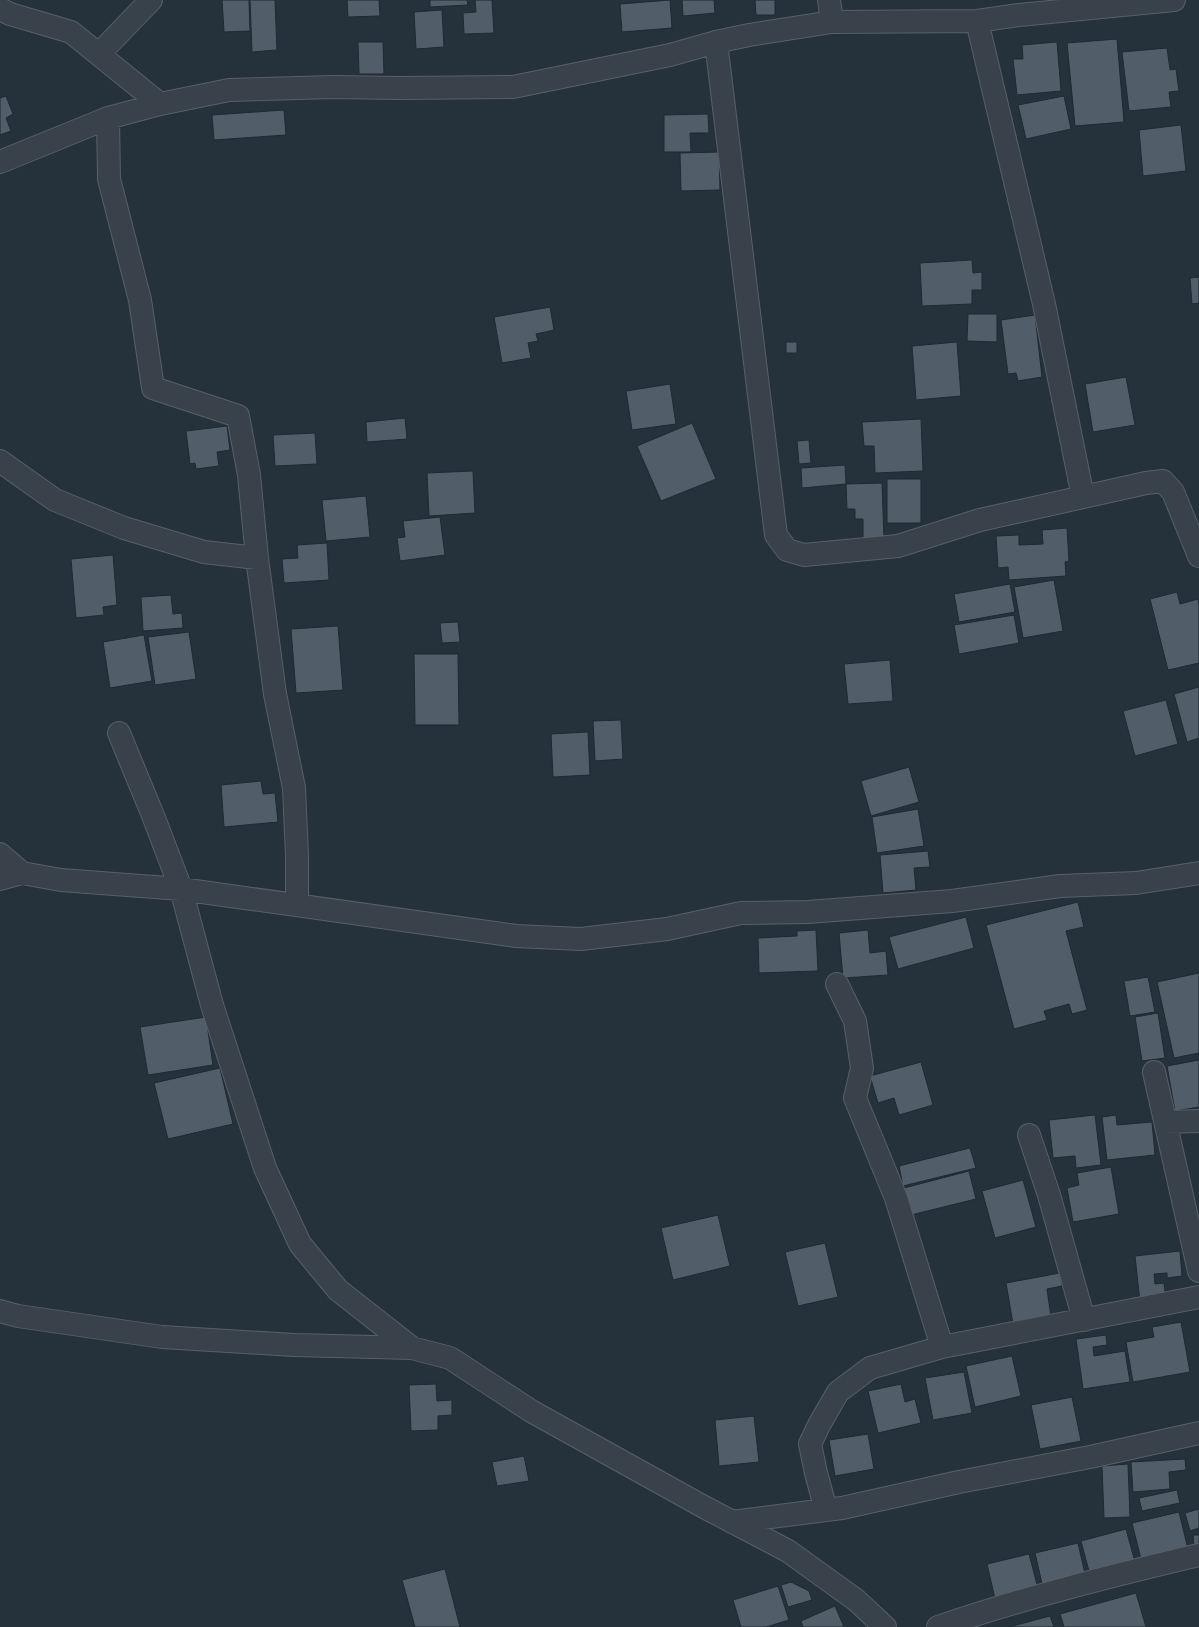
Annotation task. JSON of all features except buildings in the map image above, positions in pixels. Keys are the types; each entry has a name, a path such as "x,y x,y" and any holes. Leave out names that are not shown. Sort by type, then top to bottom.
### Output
{"street":[{"path":"99,54 151,0"},
{"path":"829,0 832,22"},
{"path":"0,162 108,118 160,104 229,90 333,87 513,87 670,55 716,42 749,35 832,22 977,21 1018,7 1174,0"},
{"path":"0,9 10,14 71,32 160,104"},
{"path":"977,21 1044,304 1083,497"},
{"path":"716,42 776,536 786,550 804,555 898,546 980,520 1146,483 1163,481 1173,492 1199,556"},
{"path":"108,118 109,179 140,300 153,388 238,416 249,475 257,558 274,694 294,788 297,856 297,905"},
{"path":"0,461 54,500 124,528 204,552 257,558"},
{"path":"119,733 154,818 181,890 212,1005 266,1168 300,1244 338,1290 412,1348"},
{"path":"0,854 22,873"},
{"path":"0,879 22,873 61,880 181,890 516,936 581,939 667,929 741,913 808,912 952,901 1060,886 1136,883 1199,873"},
{"path":"837,984 855,1021 862,1068 855,1098 896,1198 942,1347"},
{"path":"1154,1072 1199,1271"},
{"path":"1166,1122 1199,1120"},
{"path":"1029,1135 1049,1195 1084,1320"},
{"path":"826,1510 810,1444 838,1392 870,1368 942,1347 1199,1297"},
{"path":"0,1311 18,1316 162,1337 294,1345 412,1348 450,1358 531,1411 732,1522 788,1551 856,1600 885,1627"},
{"path":"732,1522 842,1508 1199,1433"},
{"path":"938,1627 974,1614 1199,1555"}]}
